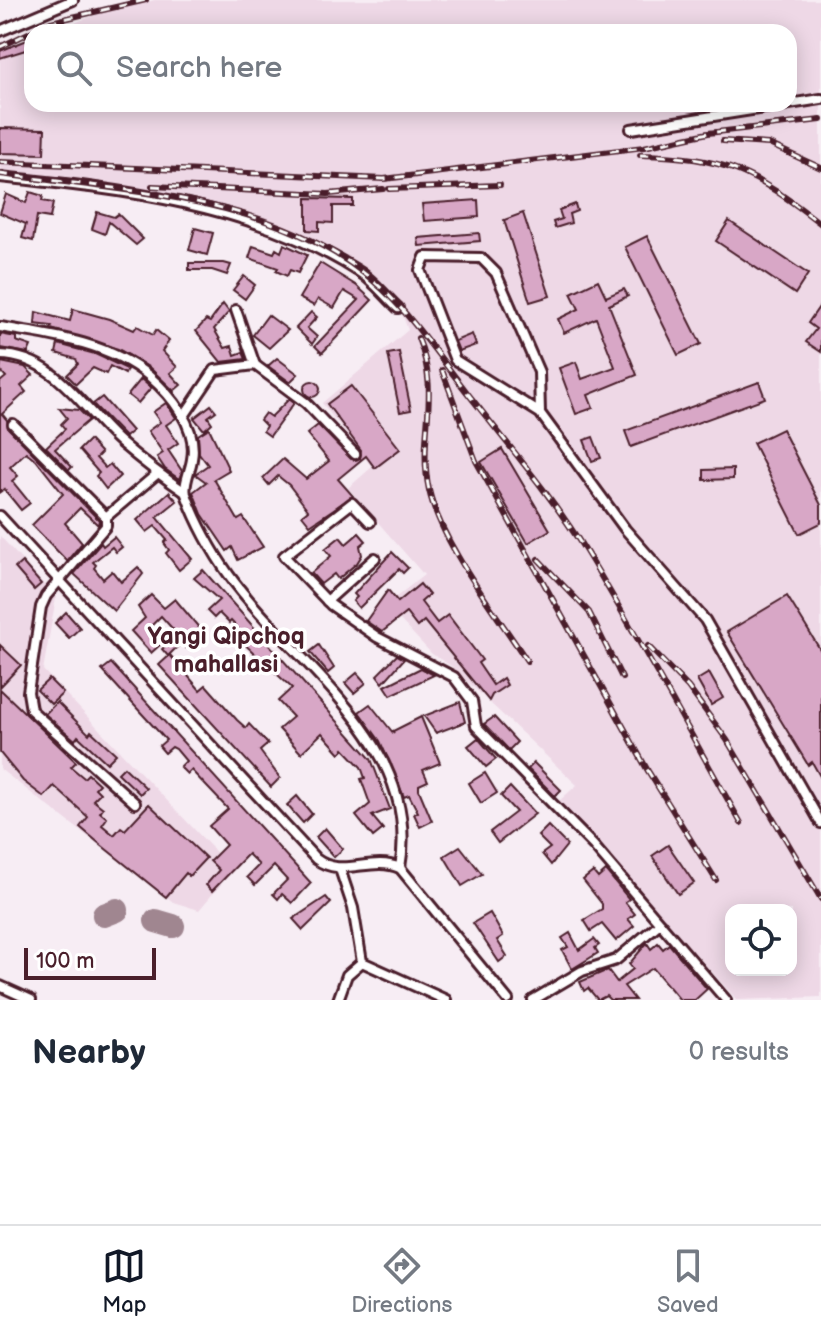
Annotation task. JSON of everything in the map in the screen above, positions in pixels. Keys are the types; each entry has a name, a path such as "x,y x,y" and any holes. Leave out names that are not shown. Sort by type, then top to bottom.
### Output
{"street":[{"path":"39,0 43,12"},
{"path":"0,31 73,0"},
{"path":"797,103 821,99"},
{"path":"631,129 739,112"},
{"path":"0,177 201,206 294,236 361,272 398,308"},
{"path":"540,413 539,372 496,273 481,258 425,257 420,270 455,360 540,413 625,529 705,620 821,823"},
{"path":"236,310 255,365 306,403 355,454"},
{"path":"0,327 83,342 147,375 184,416 193,454 185,492"},
{"path":"0,355 10,355 57,375 121,443 185,492 230,577 361,727 386,763 404,818 400,868"},
{"path":"184,416 215,370 255,365"},
{"path":"13,424 106,517 106,526 59,578 41,607 28,692 31,710 135,803"},
{"path":"106,517 158,473"},
{"path":"370,522 352,503 284,556 327,601 377,637 454,677 472,701 476,726 593,845 726,1000"},
{"path":"0,516 311,854 322,864 340,869 376,862 400,868 508,1000"},
{"path":"327,601 375,558"},
{"path":"340,869 353,908 362,962"},
{"path":"533,1000 582,971 616,960 660,923"},
{"path":"338,1000 347,975 362,962"},
{"path":"362,962 446,1000"},
{"path":"0,986 31,1000"}],"shaded area":[{"path":"155,0 821,0 821,997 737,1000 559,801 577,785 451,666 432,654 386,605 424,575 348,488 372,467 322,403 408,330 397,300 347,259 285,229 207,203 0,172 0,51 24,40 24,112 797,112 797,24 71,24"},
{"path":"0,536 56,598 43,670 233,870 199,910 173,902 105,846 103,848 0,769"}],"building":[{"path":"24,41 24,50 0,58 0,51"},
{"path":"0,128 45,129 44,154 0,153"},
{"path":"30,192 43,196 42,201 53,203 50,218 37,216 33,241 22,238 26,224 0,213 6,194 26,203"},
{"path":"307,198 353,199 353,206 333,206 333,223 319,222 319,231 307,230"},
{"path":"478,200 479,217 424,221 422,204"},
{"path":"575,204 577,211 569,214 571,223 555,228 553,222 562,219 559,210"},
{"path":"97,212 114,217 118,214 143,239 136,245 109,222 105,234 92,229"},
{"path":"523,213 550,296 530,302 504,220"},
{"path":"729,221 808,274 795,294 716,241"},
{"path":"195,228 213,233 207,255 189,250"},
{"path":"479,233 480,241 419,246 418,238"},
{"path":"647,236 701,344 678,355 625,247"},
{"path":"284,244 307,255 298,273 290,270 287,276 276,271 278,268 249,258 253,246 274,253 276,249 281,252"},
{"path":"189,263 231,265 227,275 212,270 189,270"},
{"path":"320,263 357,286 372,300 322,353 315,346 359,300 344,291 334,308 318,299 314,306 299,298"},
{"path":"244,276 255,285 245,299 233,290"},
{"path":"598,280 606,297 624,289 628,296 609,305 637,375 588,395 593,408 576,414 559,368 576,362 582,379 615,367 596,318 564,333 558,319 579,309 571,293"},
{"path":"223,304 229,312 214,329 225,348 232,346 235,355 243,352 246,359 221,362 196,331 206,320 210,322"},
{"path":"821,304 821,352 806,342 816,329 808,323"},
{"path":"73,309 134,330 137,326 153,335 156,330 169,341 162,351 177,367 170,373 181,385 174,391 150,368 118,349 51,329 52,326 35,324 36,312 70,321"},
{"path":"311,312 317,317 307,328 317,337 312,344 296,328"},
{"path":"268,315 288,330 269,348 253,335"},
{"path":"0,334 16,337 16,341 31,346 28,353 0,348"},
{"path":"472,334 476,345 459,351 455,341"},
{"path":"58,344 95,354 127,369 125,374 110,366 106,374 93,368 76,384 67,375 78,364 76,359 56,353"},
{"path":"399,352 411,410 400,412 388,354"},
{"path":"277,358 298,374 290,382 268,366"},
{"path":"1,362 25,367 33,375 21,386 26,392 2,414 8,428 99,520 98,525 80,508 65,523 82,543 67,561 32,525 63,494 36,460 26,452 10,467 18,476 12,481 30,503 21,510 4,489 0,492 0,382 6,377 0,370"},
{"path":"141,379 151,388 138,403 128,395"},
{"path":"312,381 318,383 318,395 312,397 306,395 304,389 306,383"},
{"path":"759,382 765,398 631,447 625,431"},
{"path":"351,386 400,449 375,468 366,456 338,479 353,496 310,525 302,515 308,510 289,485 278,476 269,485 263,478 283,459 306,479 329,461 307,434 318,425 351,459 360,458 361,450 327,404"},
{"path":"102,397 132,431 125,437 93,404"},
{"path":"289,399 294,403 270,436 263,431 266,426 260,420 265,413 271,417"},
{"path":"166,403 176,418 166,425 178,443 168,450 182,471 179,479 165,469 157,457 163,453 148,431 160,422 153,412"},
{"path":"211,405 216,411 208,417 212,423 204,430 194,418"},
{"path":"59,408 79,410 89,420 55,449 72,467 69,470 46,447 65,429 61,424 67,418"},
{"path":"209,428 229,470 214,479 238,520 243,517 263,547 238,560 232,547 227,551 202,514 193,492 206,482 195,474 208,465 199,453 198,435"},
{"path":"782,429 821,505 821,523 799,534 753,443"},
{"path":"593,437 601,458 592,461 584,440"},
{"path":"89,440 101,453 96,458 105,468 110,464 120,476 106,489 96,476 99,473 79,450"},
{"path":"502,449 550,530 528,543 481,462"},
{"path":"733,469 733,479 704,480 704,470"},
{"path":"169,492 177,501 157,517 192,559 179,570 166,553 169,550 164,543 167,540 155,526 147,532 137,520"},
{"path":"359,533 366,541 360,546 362,555 357,563 338,579 334,574 321,584 311,573 331,556 325,549 340,537 346,544"},
{"path":"114,537 122,547 116,552 112,547 93,562 96,565 94,568 103,579 112,571 121,582 138,567 143,574 114,611 74,574 101,543 103,546"},
{"path":"392,552 408,568 403,573 399,569 359,608 353,601 357,597 354,594"},
{"path":"22,562 41,584 34,590 15,568"},
{"path":"203,570 371,759 390,809 372,816 383,829 373,837 356,816 370,804 361,779 365,778 361,767 344,749 340,753 322,733 301,753 279,729 293,717 278,701 292,688 241,641 245,636 231,621 229,623 219,613 214,618 207,611 219,600 194,578"},
{"path":"420,584 429,595 421,602 437,623 448,615 482,660 478,663 493,685 503,678 507,685 492,695 489,701 424,621 417,627 406,613 382,632 366,621 388,590 398,602"},
{"path":"151,595 164,608 175,599 201,630 186,648 181,643 168,656 162,649 178,635 161,616 147,630 160,645 151,653 131,631 145,618 138,607"},
{"path":"787,596 821,651 821,778 812,762 808,765 727,632"},
{"path":"66,612 80,628 69,638 55,623"},
{"path":"0,645 21,665 0,687"},
{"path":"319,645 334,668 328,673 310,652"},
{"path":"170,655 200,690 206,685 237,720 246,728 249,724 268,744 260,751 280,778 271,787 159,665"},
{"path":"397,655 404,659 383,683 377,675"},
{"path":"111,663 311,883 292,903 282,894 278,899 273,894 287,880 274,866 255,885 247,877 259,865 248,854 212,891 206,885 219,870 210,861 226,845 209,826 228,809 191,770 187,774 180,767 186,761 176,749 172,747 165,753 159,746 166,740 102,670"},
{"path":"421,668 434,675 391,695 385,686"},
{"path":"357,673 366,683 354,693 345,683"},
{"path":"709,673 723,698 711,705 697,680"},
{"path":"49,679 63,693 51,704 37,690"},
{"path":"0,689 76,762 71,767 84,778 88,774 99,784 95,788 100,793 93,800 103,808 100,812 107,818 102,825 114,835 121,827 125,830 149,804 206,858 189,876 186,873 166,897 101,845 80,827 88,817 54,786 44,797 23,781 0,753"},
{"path":"57,702 89,734 91,731 116,754 107,763 78,736 75,740 45,714"},
{"path":"460,702 465,722 436,733 424,716"},
{"path":"370,704 394,734 393,731 421,717 440,763 423,770 428,781 419,785 419,790 432,821 420,827 414,814 418,812 409,795 404,797 380,741 359,712"},
{"path":"494,717 517,742 509,750 484,724"},
{"path":"478,738 496,759 486,767 468,746"},
{"path":"534,763 561,790 555,796 528,769"},
{"path":"124,767 146,788 140,794 118,773"},
{"path":"485,773 497,793 481,803 469,783"},
{"path":"510,787 535,814 498,843 490,832 516,812 501,796"},
{"path":"297,796 312,814 303,823 287,805"},
{"path":"548,826 567,845 551,865 542,854 550,848 538,836"},
{"path":"325,828 343,849 334,857 316,837"},
{"path":"668,845 694,883 678,894 652,856"},
{"path":"460,846 482,874 462,886 444,856"},
{"path":"606,871 629,899 625,902 635,914 628,919 634,926 616,941 602,924 591,931 584,920 602,909 602,904 583,880 593,872 598,878"},
{"path":"326,897 331,903 303,930 293,919"},
{"path":"490,913 503,936 497,940 507,956 499,962 473,923"},
{"path":"570,933 579,950 594,939 599,945 595,948 598,953 572,969 562,950 568,947 562,938"},
{"path":"647,943 651,949 658,943 663,949 669,944 707,989 695,1000 680,1000 653,968 624,986 635,1000 610,1000 606,996 598,1000 588,988 584,991 580,982 608,970 617,982 633,969 629,964"}],"taxiway":[{"path":"104,915 117,910"},
{"path":"156,921 173,926"}],"railway":[{"path":"47,24 146,0"},
{"path":"0,47 24,35"},
{"path":"0,162 384,179 644,147 708,133 821,120"},
{"path":"723,141 769,144 821,168"},
{"path":"640,155 695,159 738,171 777,192 821,224"},
{"path":"0,174 150,193 225,209 296,233 327,248 375,282 413,322 572,530 625,617 741,823"},
{"path":"389,189 500,185"},
{"path":"152,186 328,194 383,189"},
{"path":"418,338 428,378 426,470 435,511 457,555 527,661"},
{"path":"442,370 476,461 648,771 716,880"},
{"path":"538,559 589,612 622,678"},
{"path":"648,646 688,687 727,740 821,899"}],"district":[{"name":"Yangi Qipchoq mahallasi","path":"226,650"}]}
